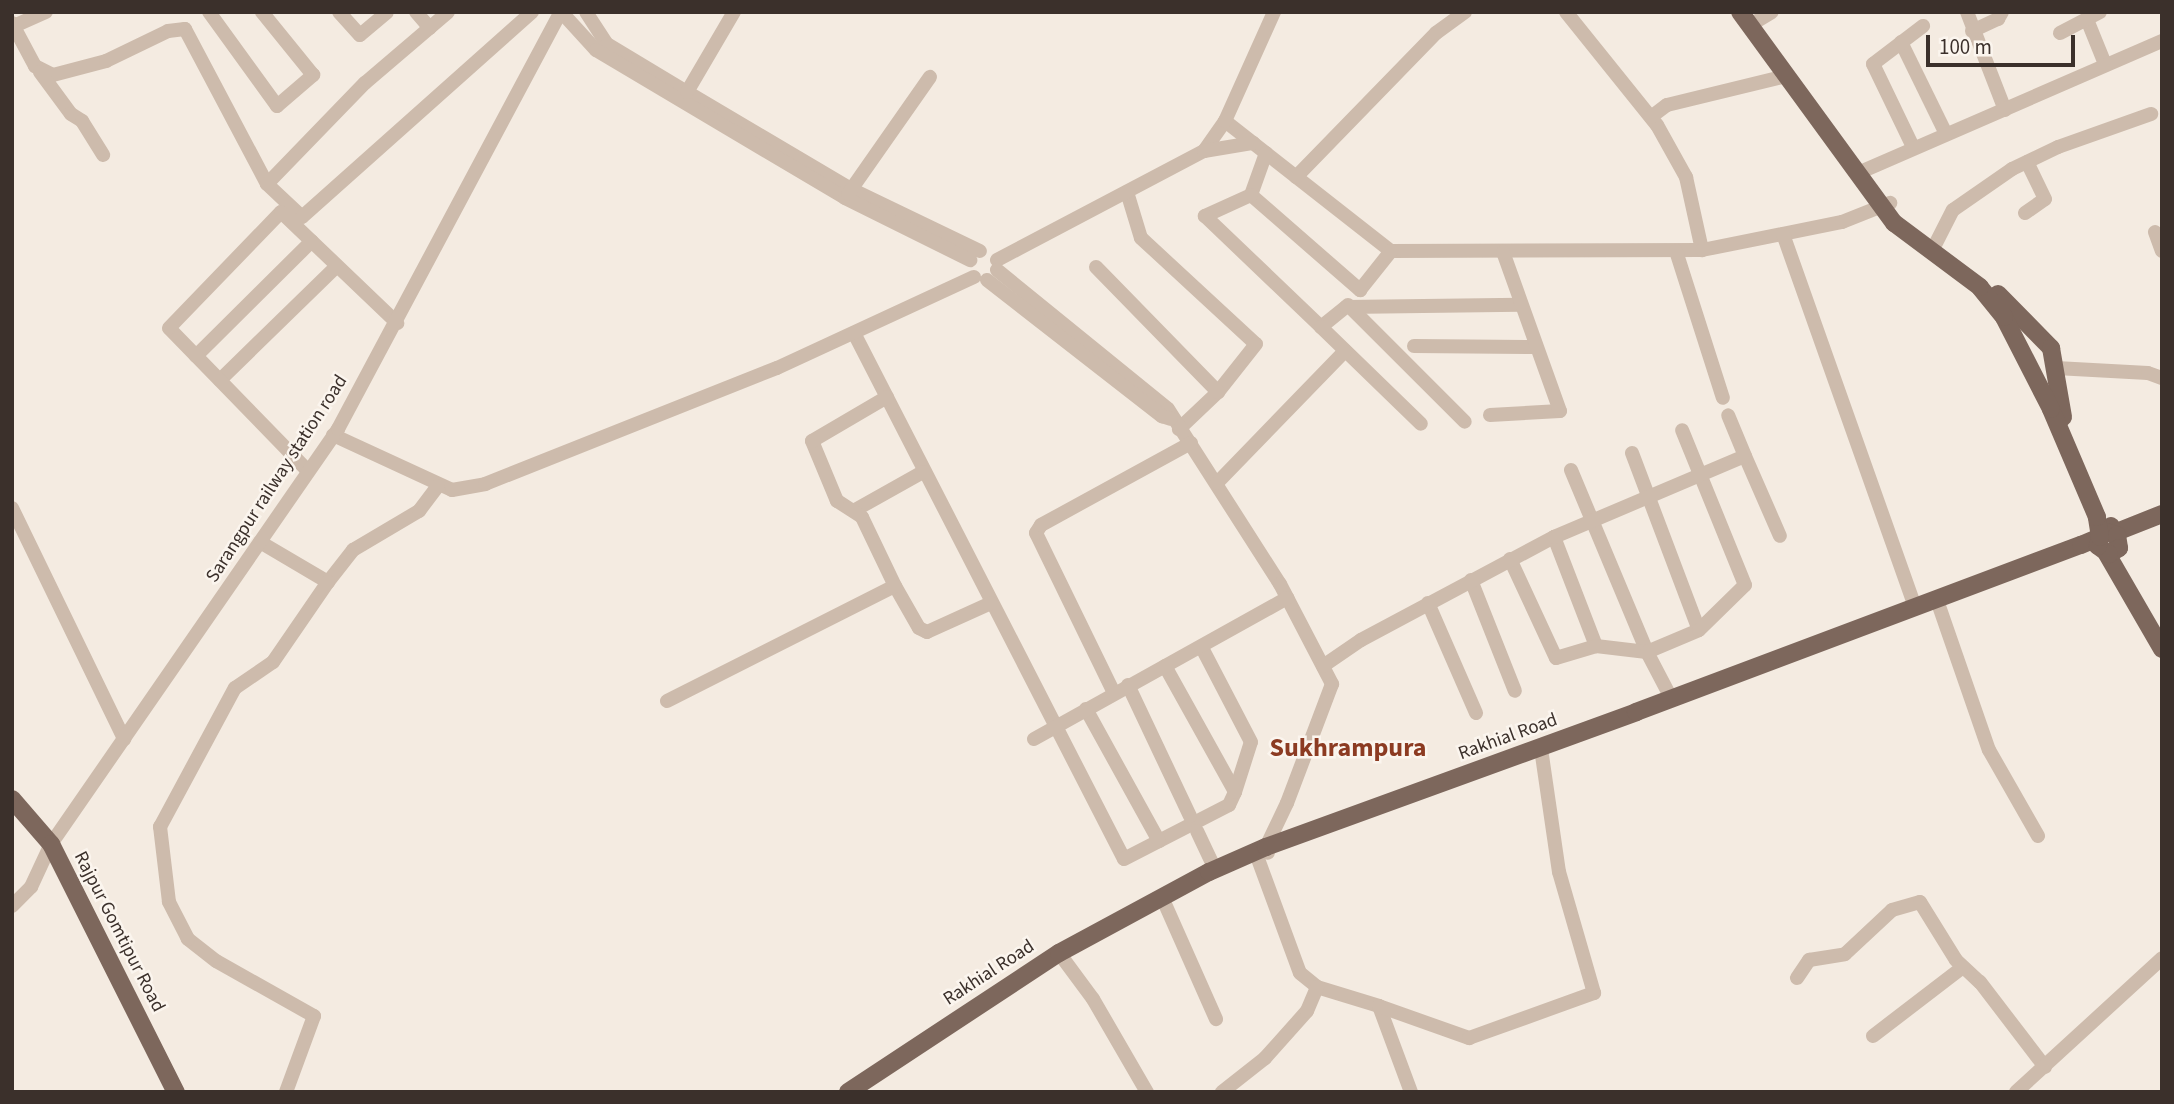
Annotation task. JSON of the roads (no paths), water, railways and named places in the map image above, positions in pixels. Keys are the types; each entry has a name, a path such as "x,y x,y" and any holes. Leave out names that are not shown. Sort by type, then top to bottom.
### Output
{"main road":[{"path":"1740,12 1786,76 1886,204 1983,284 2008,313 2051,348 2060,410 2110,544 2162,633"},
{"path":"1760,15 1865,170 1886,204 1894,223 1983,284"},
{"path":"2008,313 2097,517 2162,649"},
{"path":"2029,364 2041,373 2056,368"},
{"name":"Rakhial Road","path":"862,1092 1061,956 1264,853 1915,606 2110,544 2162,514"},
{"name":"Rakhial Road","path":"848,1092 1061,956 1215,869 1542,755 2162,525"},
{"name":"Rajpur Gomtipur Road","path":"12,799 51,844 176,1092"}],"street":[{"path":"46,12 13,24 40,72 71,114 82,121 103,155"},
{"path":"209,12 277,106 313,75 262,12"},
{"path":"339,12 360,35 387,12"},
{"path":"416,12 429,28"},
{"path":"267,184 365,83 448,12"},
{"path":"299,221 532,12"},
{"path":"586,12 607,44 848,194"},
{"path":"687,92 734,12"},
{"path":"1204,151 1226,121 1274,12"},
{"path":"1296,177 1436,33 1465,12"},
{"path":"1566,12 1651,117 1686,177 1702,250"},
{"path":"1967,12 1972,31 2005,110"},
{"path":"1972,31 1998,19 2001,12"},
{"path":"2060,33 2088,22 2100,12"},
{"path":"565,14 596,50 848,194 975,256 989,272 1168,409 1175,424 1217,482 1287,598 1332,684 1287,803 1264,853 1300,973 1317,987 1469,1038 1594,993 1559,872 1542,755"},
{"name":"Sarangpur railway station road","path":"12,906 31,887 51,844 334,435 565,14"},
{"path":"2088,22 2105,64"},
{"path":"1913,147 1873,64 1923,26"},
{"path":"40,72 52,75 106,61 168,31 185,29 267,184 299,221 312,241 397,323"},
{"path":"1901,42 1945,132"},
{"path":"1865,170 1945,132 2005,110 2015,101 2161,44"},
{"path":"1651,117 1667,105 1786,76"},
{"path":"848,194 930,77"},
{"path":"1936,243 1953,210 2027,162 2151,114"},
{"path":"1226,121 1391,251 1702,250 1842,222 1886,204"},
{"path":"334,435 452,490 485,484 854,333 989,272 1127,191 1204,151 1253,143"},
{"path":"1266,153 1251,195 1205,216 1421,424"},
{"path":"2025,213 2045,199 2027,162"},
{"path":"1127,191 1141,238 1256,344 1218,392 1175,424"},
{"path":"1251,195 1360,290"},
{"path":"299,221 281,212 169,328 308,471"},
{"path":"2155,232 2162,251"},
{"path":"1783,234 1915,606"},
{"path":"196,356 312,241"},
{"path":"1321,327 1346,307 1391,251"},
{"path":"1676,251 1723,398"},
{"path":"1490,415 1560,411 1534,347 1503,252"},
{"path":"975,256 989,272"},
{"path":"220,380 337,266"},
{"path":"1096,267 1218,392"},
{"path":"1346,307 1520,305"},
{"path":"1346,307 1465,422"},
{"path":"854,333 1124,859 1228,805 1236,792 1251,742 1202,648"},
{"path":"1414,346 1534,347"},
{"path":"2051,348 2065,359 2089,368"},
{"path":"1217,482 1346,351"},
{"path":"2056,368 2089,368 2162,378"},
{"path":"887,397 812,441 837,501 855,510 919,628 927,632 992,603"},
{"path":"1728,415 1780,536"},
{"path":"1510,559 1553,656 1596,646 1647,652 1699,630 1745,585 1682,430"},
{"path":"1114,693 1036,533 1041,525 1191,443"},
{"path":"1632,453 1699,630"},
{"path":"1323,666 1428,603 1554,537 1594,523 1745,456"},
{"path":"1572,470 1647,652 1671,698"},
{"path":"855,510 923,472"},
{"path":"286,1092 314,1016 216,961 188,939 169,902 160,827 235,688 273,662 328,582 354,550 419,511 438,485"},
{"path":"12,508 124,739"},
{"path":"1554,537 1596,646"},
{"path":"260,542 328,582"},
{"path":"1471,580 1515,691"},
{"path":"667,701 895,586"},
{"path":"1034,739 1128,685 1202,648 1287,598"},
{"path":"1428,603 1476,713"},
{"path":"1939,606 1989,750 2038,836"},
{"path":"1165,666 1236,792"},
{"path":"1128,685 1190,816"},
{"path":"1086,709 1159,841"},
{"path":"1197,831 1215,869"},
{"path":"1797,978 1809,960 1845,954 1892,910 1920,902 1963,967 2045,1067"},
{"path":"1165,904 1216,1019"},
{"path":"1061,956 1093,999 1147,1092"},
{"path":"2016,1092 2162,958"},
{"path":"1873,1036 1963,967"},
{"path":"1222,1092 1265,1058 1307,1011 1317,987"},
{"path":"1379,1006 1411,1092"}],"district":[{"name":"Sukhrampura","path":"1348,748"}]}
